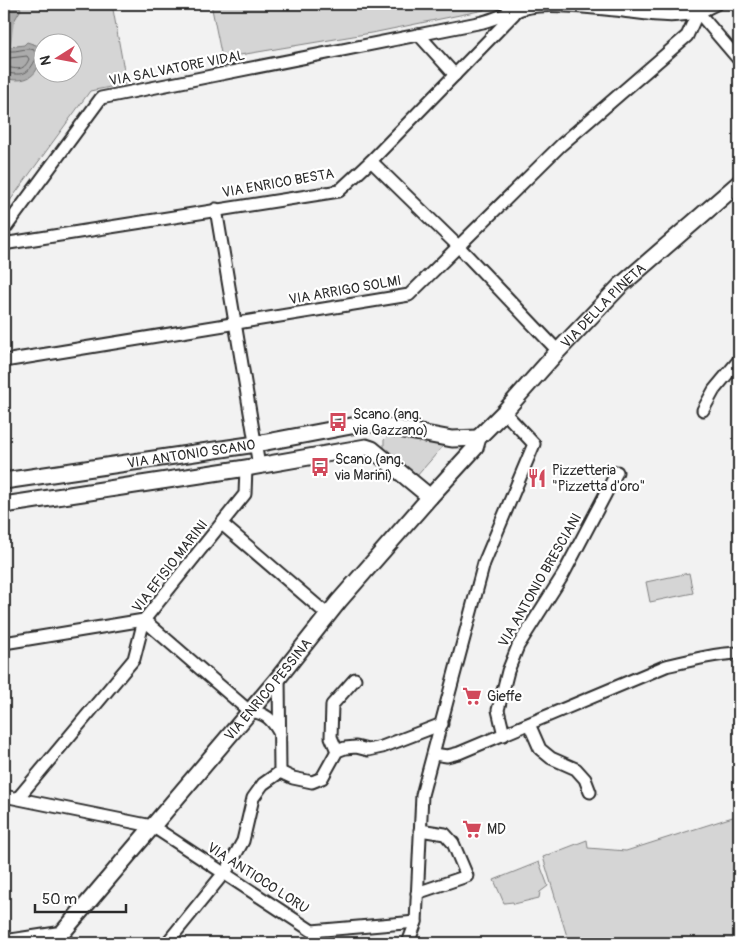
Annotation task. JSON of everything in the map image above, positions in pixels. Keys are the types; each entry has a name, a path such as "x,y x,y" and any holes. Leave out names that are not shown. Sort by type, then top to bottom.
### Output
{"street":[{"path":"506,4 517,11"},
{"name":"VIA SALVATORE VIDAL","path":"4,230 101,98 483,22 525,8 540,6 616,10 653,16 681,16 698,12 716,4"},
{"name":"VIA ENRICO BESTA","path":"4,240 9,243 339,191 371,161 517,11"},
{"path":"698,12 739,60"},
{"name":"VIA ARRIGO SOLMI","path":"4,361 409,295 561,145 687,36 698,12"},
{"path":"419,35 455,74"},
{"path":"371,161 458,246 558,351"},
{"name":"VIA DELLA PINETA","path":"478,438 620,286 739,183"},
{"name":"VIA EFISIO MARINI","path":"18,798 134,659 144,620 246,494 253,467 256,444 216,209"},
{"path":"704,410 714,390 739,360"},
{"path":"408,943 416,922 422,795 484,563 534,444 504,412"},
{"name":"VIA ANTONIO SCANO","path":"4,481 256,444 367,424 452,439 478,438"},
{"path":"377,426 372,448 430,497"},
{"name":"VIA ENRICO PESSINA","path":"60,938 152,826 279,677 328,615 475,448 478,438"},
{"name":"VIA ANTONIO SCANO","path":"4,505 253,467 366,447 372,448"},
{"name":"VIA ANTONIO BRESCIANI","path":"504,735 498,710 508,671 518,646 563,575 617,472"},
{"path":"222,524 328,615"},
{"path":"4,643 144,620 249,711 267,715 274,722 280,734"},
{"path":"434,754 447,756 459,753 666,666 696,658 739,653"},
{"path":"279,677 280,772"},
{"path":"337,751 331,737 332,705 355,679"},
{"path":"280,772 293,778 312,782 322,778 337,751 356,747 368,750 382,747 442,724"},
{"path":"529,724 540,749 551,758 576,769 585,779 590,792"},
{"path":"167,943 233,860 243,841 253,798 263,784 280,772"},
{"path":"4,796 152,826"},
{"name":"VIA ANTIOCO LORU","path":"152,826 312,931 416,922"},
{"path":"417,893 467,876 453,843 445,834 420,830"},
{"path":"4,941 60,938"}],"shaded area":[{"path":"4,4 112,4 125,84 90,91 4,209"},
{"path":"211,4 484,4 484,10 377,32 222,58"},
{"path":"389,435 444,445 416,477 384,449 384,440"},
{"path":"689,573 693,593 650,602 646,582"},
{"path":"739,815 739,943 569,943 543,857 587,840 588,848 626,851"},
{"path":"539,862 548,886 540,892 539,898 514,904 513,902 504,903 494,880"}],"water":[{"path":"4,4 18,4 21,9 13,23 4,19"},
{"path":"27,42 32,44 32,76 21,80 4,78 4,43 9,47 24,45"}],"waterway":[{"path":"5,44 8,21"}],"place":[{"name":"Scano (ang. via Gazzano)","path":"338,422"},
{"name":"Scano (ang. via Marini)","path":"320,467"},
{"name":"Pizzetteria \"Pizzetta d'oro\"","path":"537,478"},
{"name":"Gieffe","path":"472,696"},
{"name":"MD","path":"472,829"}]}
